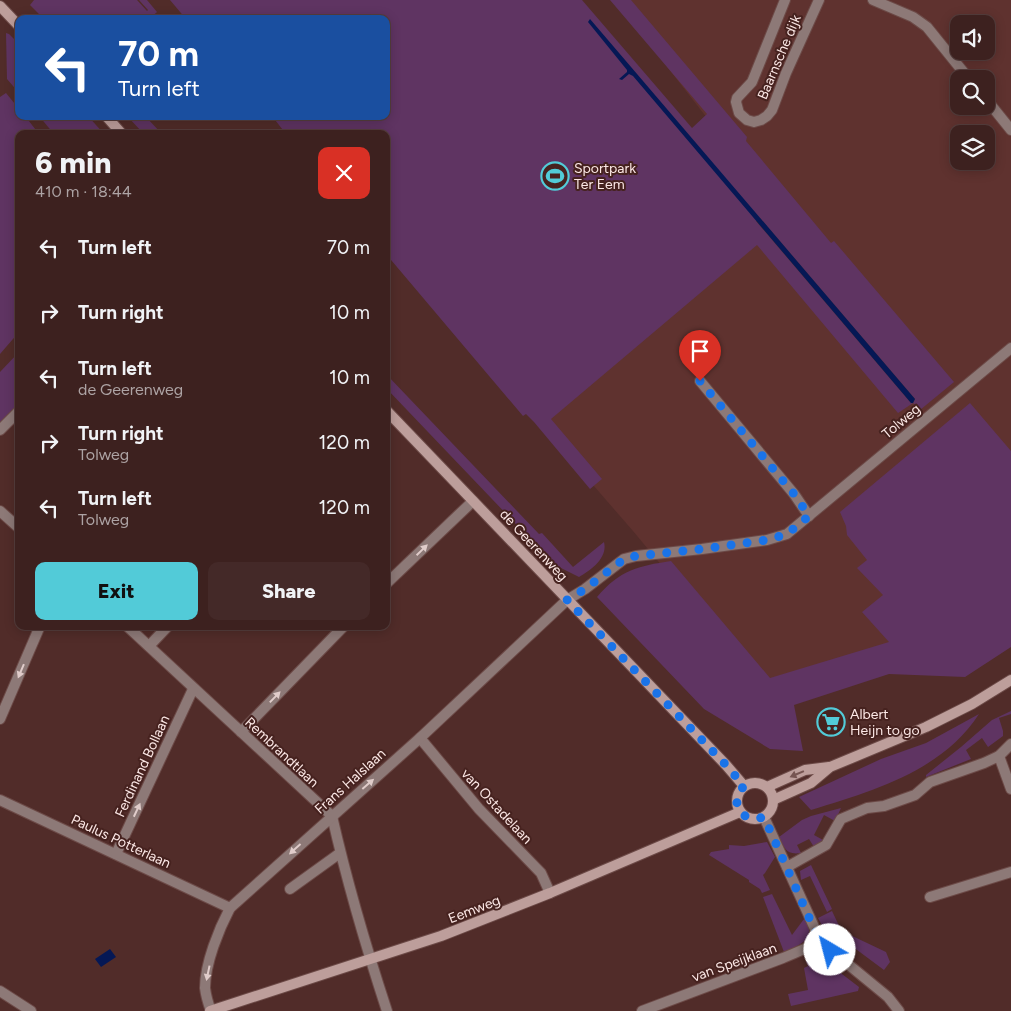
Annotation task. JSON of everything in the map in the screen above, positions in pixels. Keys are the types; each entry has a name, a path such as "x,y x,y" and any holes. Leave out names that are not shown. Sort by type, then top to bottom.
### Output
{"main road":[{"path":"2,12 15,23"},
{"path":"110,120 118,130"},
{"name":"de Geerenweg","path":"390,414 744,786"},
{"path":"767,786 773,800 772,807 764,817 748,818 740,812 736,798 744,786 755,782 767,786 805,770 830,767 926,727 972,704 1011,680"},
{"path":"773,800 811,783 830,767"},
{"name":"Eemweg","path":"211,1011 441,936 550,893 740,812"}],"street":[{"name":"Baarnsche dijk","path":"785,0 752,82 737,98 736,102 739,113 747,120 754,122 767,116 772,110 786,73 819,0"},
{"path":"873,0 913,17 927,27 963,70"},
{"path":"995,110 1011,130"},
{"name":"Tolweg","path":"567,600 585,589 624,559 767,540 787,534 1011,348"},
{"path":"700,381 794,494 809,516"},
{"path":"0,430 15,415"},
{"path":"390,580 473,500"},
{"path":"0,511 15,524"},
{"name":"Frans Halslaan","path":"211,1011 206,996 207,976 216,936 230,908 420,738 567,600"},
{"path":"0,719 38,630"},
{"name":"Rembrandtlaan","path":"131,630 332,816"},
{"path":"148,646 164,630"},
{"path":"241,732 340,630"},
{"name":"Ferdinand Bollaan","path":"116,854 193,689"},
{"name":"van Ostadelaan","path":"420,738 479,809 541,873 550,893"},
{"path":"787,867 826,845 841,819 867,808 884,806 915,795 930,782 999,756 1011,744"},
{"path":"999,756 1011,789"},
{"name":"Paulus Potterlaan","path":"0,800 230,908"},
{"path":"332,816 340,853 387,1011"},
{"path":"764,817 820,942 888,996 900,1011"},
{"path":"290,889 340,853"},
{"path":"930,897 1011,872"},
{"name":"van Speijklaan","path":"642,1011 657,1008 820,942"},
{"path":"0,991 31,1011"}],"shaded area":[{"path":"34,0 137,0 147,11 139,0 147,0 157,12 154,15 38,15 30,5"},
{"name":"Sportpark Ter Eem","path":"170,0 582,0 692,128 707,114 610,0 631,0 747,137 746,141 831,243 834,241 954,382 920,410 913,403 898,413 757,245 551,419 602,479 590,489 534,422 526,414 523,416 390,259 390,130 283,130 275,120 390,120 390,15 183,15","holes":["760,218 915,399 911,403 756,221"]},
{"path":"615,0 1011,0 1011,629 771,681 692,602 534,417 782,214"},
{"path":"590,19 915,399 913,403 911,403 633,76 629,74 622,80 619,79 627,70 588,22"},
{"path":"6,33 15,40 15,88 7,79"},
{"path":"6,93 15,104 15,120 28,120 36,130 15,130 15,337 0,354 0,97"},
{"path":"42,120 92,120 100,130 51,130"},
{"path":"131,120 149,120 158,130 140,130"},
{"path":"15,356 15,410 0,425 0,372"},
{"path":"390,378 573,567 604,542 605,548 598,563 579,577 555,565 390,392"},
{"path":"970,403 1011,451 1011,647 965,677 889,674 794,705 803,751 770,749 704,709 597,597 605,588 630,571 639,567 671,561 770,678 889,642 862,612 883,595 857,568 867,560 847,535 846,526 840,512"},
{"path":"1011,711 1011,714 999,718 1003,736 988,747 982,738 966,750 971,759 926,777 926,775 992,720"},
{"path":"979,714 964,734 946,750 904,776 858,795 811,810 799,797 881,759 926,743"},
{"path":"841,808 835,821 824,815 814,835 823,840 820,844 814,847 809,839 797,845 801,853 792,853 785,848 779,837 802,820"},
{"path":"767,842 775,857 763,875 770,890 762,893 749,880 709,855 711,852 729,849 729,845 744,846"},
{"path":"811,865 832,909 827,912 810,876 801,880 800,871"},
{"path":"772,894 792,935 804,919 807,919 809,926 809,932 804,941 784,952 763,897"},
{"path":"832,911 842,932 833,943 818,918"},
{"path":"846,933 886,952 890,962 884,970 845,941 841,946 838,944"},
{"path":"110,949 116,957 101,967 95,959"},
{"path":"816,957 821,958 859,987 858,991 791,1006 788,994 808,990 804,968 808,966 806,961"}],"place":[{"name":"Sportpark Ter Eem","path":"555,176"},
{"name":"Albert Heijn to go","path":"831,722"}],"route":[{"path":"700,381 794,494 809,516 787,534 767,540 624,559 585,589 567,600 744,786 736,798 740,812 748,818 764,817 820,942 830,950"}]}
